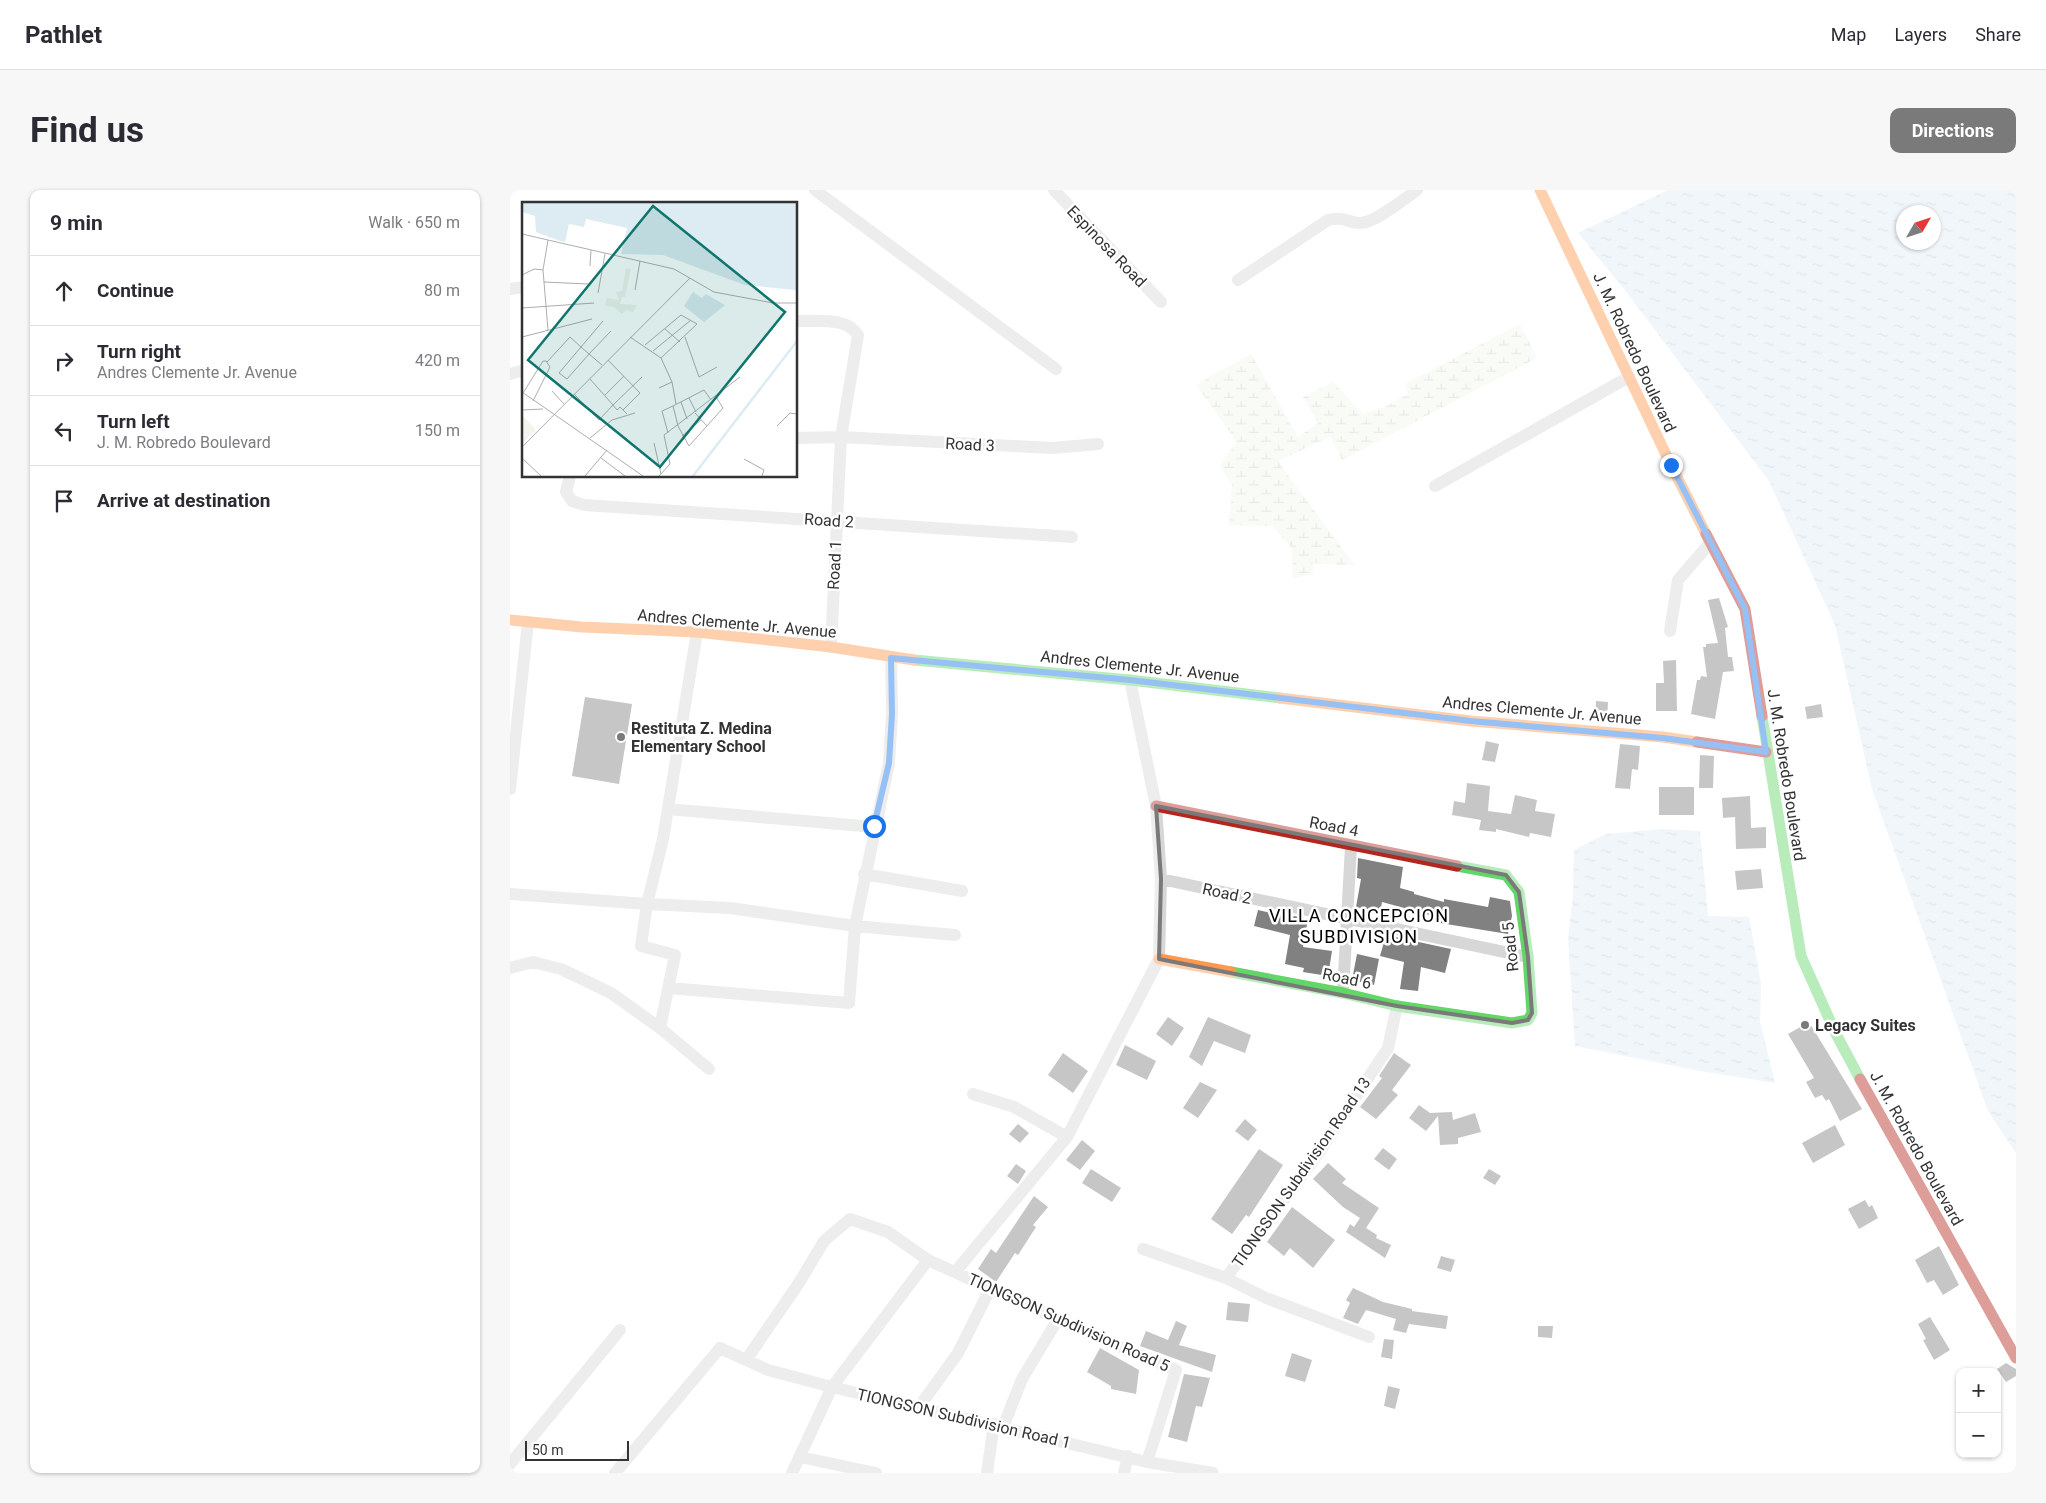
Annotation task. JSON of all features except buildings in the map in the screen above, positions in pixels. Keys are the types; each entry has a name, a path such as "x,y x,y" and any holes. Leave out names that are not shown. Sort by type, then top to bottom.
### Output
{"main road":[{"name":"J. M. Robredo Boulevard","path":"1540,190 1629,377 1745,609 1766,752 1800,956 1836,1034 2016,1358"},
{"name":"Andres Clemente Jr. Avenue","path":"510,620 696,632 830,647 891,658 1130,680 1471,721 1663,738 1766,752"},
{"name":"Road 4","path":"1156,806 1351,846 1506,875"},
{"name":"Road 5","path":"1506,875 1519,892 1528,957 1532,1013 1528,1020"},
{"name":"Road 6","path":"1159,960 1343,993 1397,1006 1512,1023 1528,1020"}],"street":[{"path":"815,190 1056,369"},
{"name":"Espinosa Road","path":"1054,190 1160,302"},
{"path":"1238,280 1328,220 1343,217 1359,223 1374,219 1417,190"},
{"name":"Road 1","path":"798,321 845,322 853,327 858,335 841,437 830,647"},
{"path":"1435,486 1629,377"},
{"path":"798,438 841,437"},
{"name":"Road 3","path":"841,437 1052,448 1098,444"},
{"name":"Road 2","path":"570,478 566,492 572,501 584,506 836,520 1072,537"},
{"path":"1670,631 1678,580 1710,542"},
{"path":"510,789 528,622"},
{"path":"660,1028 675,955 641,946 647,904 668,809 696,632"},
{"path":"669,988 849,1003 855,926 874,826 889,763 892,714 891,658"},
{"path":"956,1271 1067,1137 1159,960 1161,879 1156,806 1130,680"},
{"path":"668,809 874,826"},
{"path":"1343,993 1351,846"},
{"path":"864,874 962,891"},
{"name":"Road 2","path":"1161,879 1528,957"},
{"path":"510,894 730,908 855,926 954,935"},
{"path":"510,968 533,962 561,969 611,993 660,1028 709,1069"},
{"name":"TIONGSON Subdivision Road 13","path":"1369,1337 1266,1298 1226,1278 1320,1151 1388,1048 1397,1006"},
{"path":"973,1094 1014,1107 1067,1137"},
{"name":"TIONGSON Subdivision Road 5","path":"746,1360 799,1283 824,1241 850,1219 888,1232 928,1260 956,1271 990,1289 1176,1370 1148,1462"},
{"path":"1143,1249 1226,1278"},
{"path":"792,1473 832,1387 928,1260"},
{"path":"919,1407 958,1353 990,1289"},
{"path":"987,1473 998,1426 1022,1379 1058,1319"},
{"path":"510,1464 620,1330"},
{"name":"TIONGSON Subdivision Road 1","path":"615,1473 720,1348 768,1370 832,1387 1148,1462 1189,1471 1213,1473"},
{"path":"1124,1473 1128,1456"},
{"path":"800,1457 876,1473"}],"highlighted area":[{"path":"1156,806 1506,875 1519,892 1528,957 1532,1013 1528,1020 1512,1023 1397,1006 1159,959 1161,879"}],"green space":[{"path":"1520,324 1537,358 1342,460 1330,437 1278,461 1355,566 1313,563 1313,575 1293,578 1292,549 1273,526 1229,525 1232,484 1219,466 1237,442 1196,385 1251,354 1298,437 1318,423 1303,397 1333,382 1363,414 1387,406 1408,394 1405,384"}],"water":[{"path":"1668,190 2016,190 2016,1153 1988,1111 1872,789 1835,625 1769,481 1624,289 1578,233"},
{"path":"1663,829 1700,831 1708,916 1749,917 1761,983 1760,1021 1775,1083 1700,1071 1575,1046 1568,938 1573,896 1574,850 1606,834"}],"traffic: fast":[{"path":"914,660 1130,680 1280,698"},
{"path":"1762,716 1801,956 1836,1034 1860,1079"},
{"path":"1231,972 1343,993 1397,1006 1512,1023 1528,1020 1532,1013 1528,957 1519,892 1506,875 1457,866"}],"traffic: slow":[{"path":"1540,190 1671,465 1706,534"},
{"path":"510,620 582,627 697,632 831,647 914,660"},
{"path":"1280,698 1471,721 1663,737 1697,742"},
{"path":"1159,959 1231,972"}],"traffic: jam":[{"path":"1706,534 1745,609 1762,716"},
{"path":"1697,742 1766,752"},
{"path":"1156,806 1457,866"},
{"path":"1860,1079 2016,1358"}],"place":[{"name":"Restituta Z. Medina Elementary School","path":"621,737"},
{"name":"Legacy Suites","path":"1805,1025"}],"district":[{"name":"VILLA CONCEPCION SUBDIVISION","path":"1359,926"}],"route":[{"path":"874,826 889,763 892,714 891,658 1130,680 1471,721 1663,738 1766,752 1745,609 1671,465"}]}
